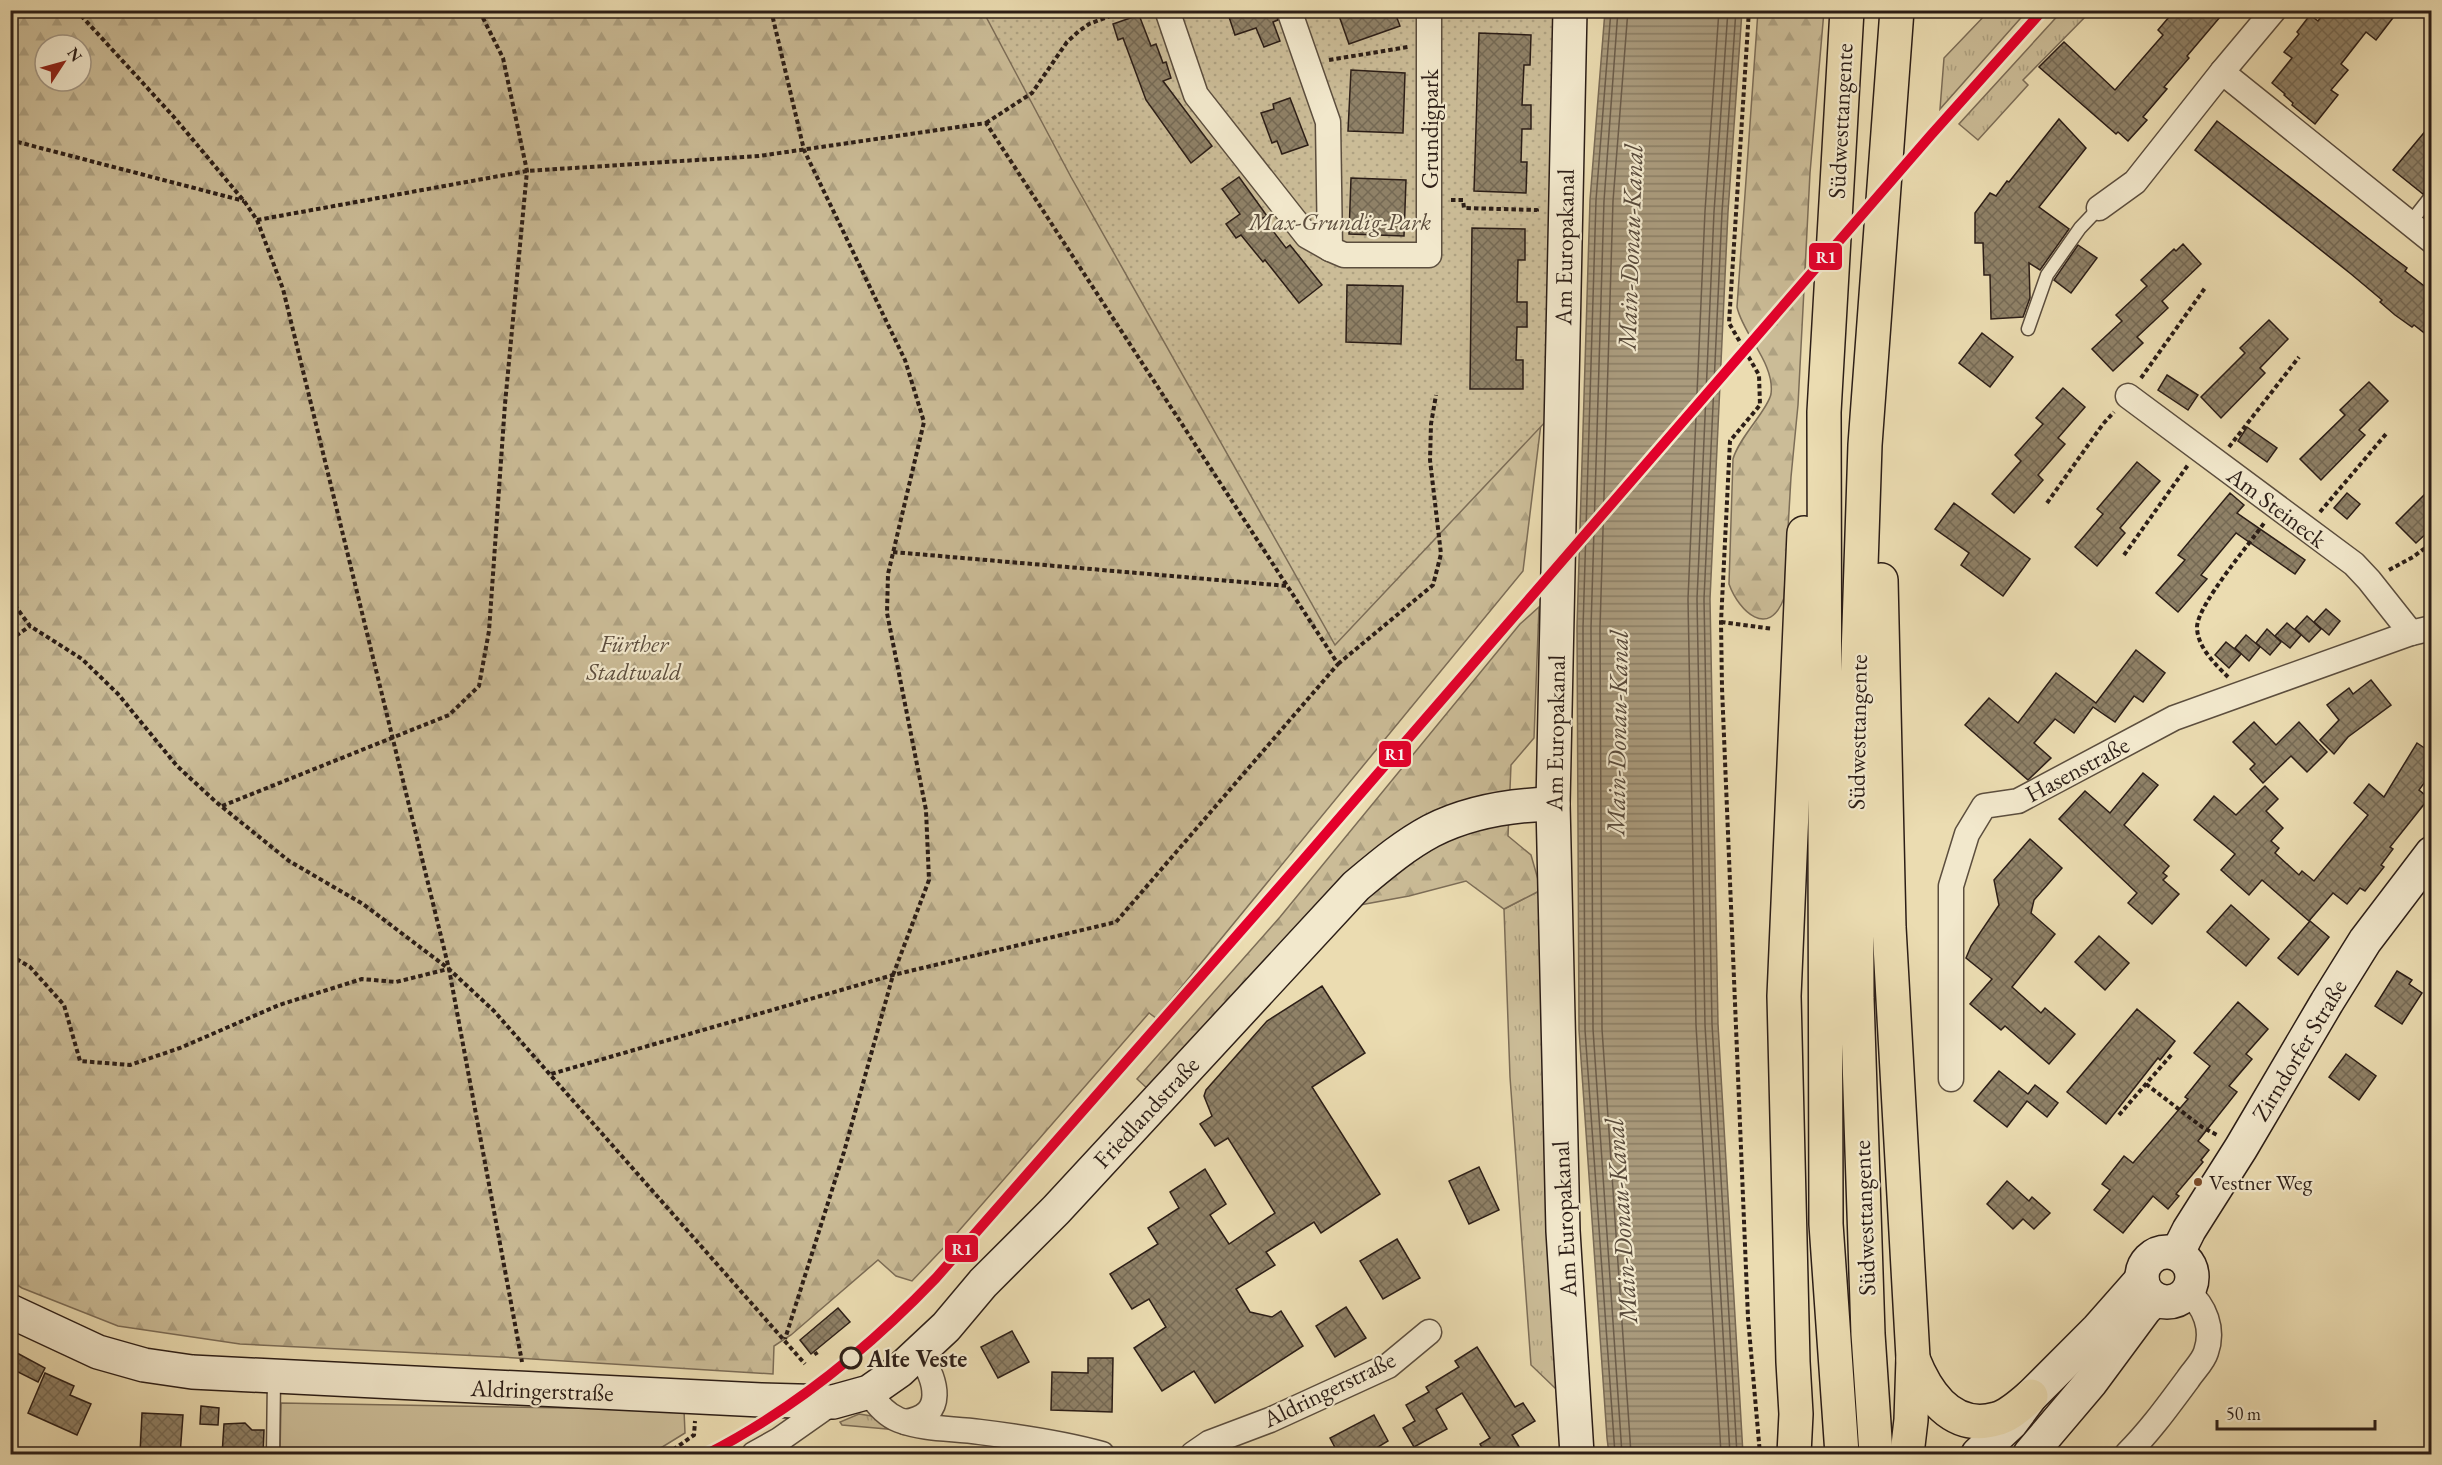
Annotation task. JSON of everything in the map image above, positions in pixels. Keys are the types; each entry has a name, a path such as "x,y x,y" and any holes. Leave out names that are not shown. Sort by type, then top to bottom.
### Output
{"highway":[{"name":"Südwesttangente","path":"1842,1455 1826,1224 1824,412 1847,10"},
{"name":"Südwesttangente","path":"1876,1455 1868,1334 1857,998 1856,717 1865,445 1897,10"},
{"path":"1794,1455 1796,1409 1784,996 1798,633 1807,474 1813,443 1824,412"},
{"path":"1865,445 1881,582 1889,927 1913,1358 1911,1420 1907,1455"},
{"path":"1913,1358 1930,1394 1949,1412 1960,1417 1973,1420 1996,1419 2012,1411 2031,1396"},
{"path":"1796,1409 1804,1455"}],"main road":[{"name":"Am Europakanal","path":"1569,10 1553,804 1563,1220 1577,1455"},
{"name":"Friedlandstraße","path":"833,1402 869,1392 919,1354 983,1283 1056,1210 1356,886 1392,856 1432,831 1489,811 1553,804"},
{"name":"Zirndorfer Straße","path":"2177,1254 2189,1230 2241,1148 2326,1002 2365,941 2432,853"},
{"path":"2030,1455 2091,1383 2145,1309 2149,1289 2143,1270 2152,1256 2160,1252 2177,1254 2189,1265 2192,1281 2187,1291 2178,1299 2171,1302 2149,1289"},
{"path":"1978,1455 2011,1423 2031,1396 2098,1329 2149,1289"},
{"name":"Aldringerstraße","path":"10,1311 98,1352 144,1365 192,1372 833,1402"}],"street":[{"name":"Grundigpark","path":"1167,10 1196,95 1307,236 1344,255 1429,255 1427,10"},
{"path":"1289,10 1328,122 1330,249"},
{"path":"2099,208 2136,182 2274,10"},
{"path":"2222,72 2432,241"},
{"name":"Am Steineck","path":"2128,396 2354,564 2421,630"},
{"name":"Hasenstraße","path":"1951,1079 1951,886 1967,834 1984,806 2018,801 2174,718 2421,630"},
{"path":"2127,1455 2155,1425 2206,1354 2209,1332 2205,1314 2199,1301 2187,1291"},
{"name":"Aldringerstraße","path":"1193,1455 1209,1443 1270,1420 1388,1366 1429,1332"},
{"path":"905,1422 927,1413 934,1403 932,1376 919,1354"},
{"path":"869,1392 882,1408 905,1422 939,1429 978,1431 1060,1444 1102,1455"},
{"path":"935,1394 946,1412 978,1431"},
{"name":"Friedlandstraße","path":"754,1455 833,1402"}],"lane":[{"path":"2410,223 2432,195"},
{"path":"2028,329 2047,275 2080,228 2099,208"},
{"path":"263,1377 273,1455"}],"path":[{"path":"76,10 173,116 244,201 257,220 283,289 394,736 449,969 523,1368"},
{"path":"222,806 449,716 479,686 489,631 505,404 527,171 503,58 479,10"},
{"path":"771,10 804,150 905,360 924,422 888,574 887,613 926,810 929,880 893,975 844,1152 785,1339"},
{"path":"257,220 527,171 759,156 986,123 1032,93 1067,42 1079,31 1089,24 1126,10"},
{"path":"1749,10 1729,323 1759,375 1760,405 1730,441 1722,622 1722,700 1748,1306 1760,1455"},
{"path":"1308,64 1429,43"},
{"path":"986,123 1338,663"},
{"path":"10,141 244,201"},
{"path":"1429,200 1463,200 1464,208 1537,210 1537,221"},
{"path":"2047,503 2103,424 2128,396 2205,288"},
{"path":"2124,555 2208,455 2299,357"},
{"path":"551,1074 893,975 1116,922 1338,663 1434,585 1441,554 1430,460 1431,423 1436,394"},
{"path":"2306,528 2386,434"},
{"path":"2242,693 2206,655 2197,628 2207,602 2277,507"},
{"path":"2369,580 2414,557 2432,543"},
{"path":"893,552 1289,586"},
{"path":"10,599 30,626 82,659 118,694 177,766 222,806 289,861 363,904 449,969 494,1011 805,1364"},
{"path":"1722,622 1798,633"},
{"path":"10,640 30,626"},
{"path":"10,955 30,967 64,1005 80,1061 130,1065 180,1048 279,1005 352,982 362,979 396,982 449,969"},
{"path":"2119,1115 2172,1054"},
{"path":"2146,1084 2202,1127 2241,1148"},
{"path":"667,1455 694,1435 696,1417"}],"green space":[{"path":"2063,10 2091,11 2023,80 2028,85 1978,140 1959,124"},
{"name":"Fürther Stadtwald","path":"11,11 984,11 1543,407 1523,571 1156,1018 1149,1013 950,1241 912,1281 896,1276 878,1260 791,1335 774,1346 773,1374 240,1344 118,1326 22,1288 11,1281"},
{"name":"Max-Grundig-Park","path":"983,11 1553,11 1549,418 1335,645 1071,177"},
{"path":"1758,11 1824,11 1810,173 1798,405 1784,598 1778,610 1770,617 1763,619 1747,612 1729,584 1733,459 1741,442 1765,408 1771,394 1771,383 1764,360 1745,328 1737,307"},
{"path":"1989,11 2027,11 1940,109 1944,58"},
{"path":"1539,607 1534,738 1511,765 1508,836 1531,855 1541,890 1504,909 1466,881 1409,896 1311,914 1148,1089 1137,1079 1280,917 1520,624"},
{"path":"1541,890 1556,1389 1531,1365 1510,1077 1504,909"},
{"path":"281,1403 684,1410 685,1433 651,1454 280,1454"},
{"path":"859,1414 878,1417 898,1430 842,1425 840,1422"}],"water":[{"name":"Main-Donau-Kanal","path":"1605,11 1742,11 1728,212 1710,599 1718,1024 1743,1454 1609,1454 1607,1438 1579,1030 1577,627 1590,200"}],"building":[{"path":"1238,10 1275,10 1278,20 1273,22 1280,41 1264,47 1256,28 1235,35 1228,14"},
{"path":"1337,10 1394,10 1400,26 1349,44"},
{"path":"2175,10 2226,10 2187,56 2189,58 2164,87 2167,89 2143,117 2147,120 2128,141 2118,132 2116,134 2039,67 2064,42 2115,90 2163,35 2158,30"},
{"path":"2326,10 2399,10 2376,40 2366,32 2341,64 2348,70 2331,90 2338,95 2315,124 2292,105 2293,103 2285,94 2272,83 2292,58 2284,52 2299,34 2297,32 2310,15 2318,21"},
{"path":"1139,15 1151,46 1156,44 1163,63 1166,62 1171,78 1163,81 1212,146 1191,163 1146,100 1123,38 1118,40 1113,24"},
{"path":"1479,33 1531,35 1530,65 1524,65 1522,105 1531,105 1531,129 1522,129 1521,162 1527,162 1526,193 1474,191"},
{"path":"1351,70 1405,73 1403,133 1348,131"},
{"path":"1290,98 1308,145 1282,154 1277,141 1272,143 1261,113 1274,109 1273,104"},
{"path":"2059,119 2086,148 2039,207 2069,229 2040,270 2029,263 2030,298 2023,317 1991,319 1990,275 1984,275 1983,243 1975,243 1975,213 1990,193 1996,196 2007,181 2009,182"},
{"path":"2217,121 2407,268 2405,271 2432,292 2432,339 2414,325 2412,327 2395,315 2380,302 2382,300 2351,274 2195,150"},
{"path":"2432,123 2432,187 2423,194 2393,170"},
{"path":"1239,177 1267,216 1263,218 1286,248 1290,245 1322,285 1299,303 1265,260 1263,262 1241,235 1236,238 1226,224 1240,214 1222,189"},
{"path":"1351,178 1406,180 1404,236 1349,234"},
{"path":"1472,228 1525,229 1525,260 1518,260 1517,302 1527,302 1527,327 1517,327 1516,360 1523,360 1523,389 1470,389"},
{"path":"2183,244 2201,264 2162,301 2168,308 2137,337 2143,343 2113,371 2092,349 2122,321 2116,315 2147,286 2141,280 2174,249 2176,251"},
{"path":"2078,245 2097,258 2071,293 2054,280"},
{"path":"1347,285 1403,286 1401,344 1346,342"},
{"path":"2269,320 2288,339 2260,368 2265,373 2221,418 2201,397 2245,353 2240,348"},
{"path":"1982,333 2013,357 1990,387 1959,363"},
{"path":"2167,375 2198,395 2188,410 2158,390"},
{"path":"2369,382 2388,401 2359,430 2365,435 2321,480 2300,459 2345,415 2340,410"},
{"path":"2063,388 2085,407 2058,438 2065,444 2038,475 2043,480 2014,513 1992,494 2021,461 2015,455 2043,424 2036,418"},
{"path":"2247,427 2277,448 2267,462 2238,441"},
{"path":"2137,462 2160,481 2120,528 2125,533 2097,566 2075,547 2103,514 2097,509"},
{"path":"2432,487 2432,528 2416,543 2396,523"},
{"path":"2230,493 2244,505 2237,513 2305,560 2295,574 2236,533 2201,575 2207,579 2178,612 2156,593 2185,560 2178,555"},
{"path":"2347,493 2360,504 2347,519 2334,508"},
{"path":"1954,503 2030,559 2003,596 1961,565 1969,553 1935,529"},
{"path":"2326,609 2340,621 2329,635 2314,622"},
{"path":"2307,616 2321,629 2309,642 2295,629"},
{"path":"2287,623 2301,635 2290,648 2275,636"},
{"path":"2267,629 2281,642 2270,655 2256,643"},
{"path":"2246,635 2260,647 2249,661 2235,648"},
{"path":"2226,642 2241,654 2229,668 2215,655"},
{"path":"2136,650 2165,673 2143,702 2134,696 2115,722 2093,707 2074,733 2055,719 2034,743 2051,758 2028,780 1965,725 1989,698 2018,723 2056,673 2096,703"},
{"path":"2371,680 2391,705 2348,737 2334,754 2320,740 2339,720 2327,705 2349,688 2353,694"},
{"path":"2254,722 2276,745 2299,722 2327,752 2307,772 2291,756 2263,783 2250,769 2255,764 2233,742"},
{"path":"2417,743 2432,753 2432,772 2419,790 2429,798 2390,847 2393,849 2381,865 2384,867 2365,891 2360,888 2347,904 2333,893 2309,921 2262,880 2249,895 2221,870 2235,854 2194,820 2214,796 2236,815 2265,786 2278,799 2266,811 2283,828 2271,841 2279,848 2275,853 2299,875 2302,871 2314,881 2368,815 2354,803 2369,784 2384,797"},
{"path":"2143,773 2158,785 2124,825 2169,866 2163,873 2167,876 2163,880 2179,894 2152,924 2128,903 2137,893 2059,819 2085,791 2110,813"},
{"path":"2030,839 2062,868 2034,900 2031,913 2055,934 2012,987 2041,1013 2045,1008 2075,1034 2049,1064 2005,1026 2001,1030 1970,1004 1992,979 1966,958 1971,946 1999,905 1994,880"},
{"path":"2231,905 2269,939 2246,966 2207,932"},
{"path":"2310,921 2329,937 2298,975 2278,958"},
{"path":"2099,936 2129,963 2105,990 2075,962"},
{"path":"2397,971 2412,980 2409,984 2422,993 2402,1024 2375,1006"},
{"path":"1322,986 1365,1053 1312,1087 1380,1194 1321,1233 1314,1222 1266,1252 1275,1265 1236,1289 1250,1312 1272,1317 1281,1311 1303,1346 1215,1403 1194,1371 1162,1391 1134,1348 1166,1327 1149,1299 1132,1309 1110,1274 1158,1244 1148,1228 1179,1208 1170,1192 1205,1169 1226,1204 1210,1215 1229,1244 1275,1213 1228,1138 1215,1146 1200,1124 1212,1116 1204,1096 1206,1090 1267,1021"},
{"path":"2238,1002 2268,1029 2246,1054 2252,1059 2229,1086 2237,1092 2198,1141 2209,1150 2201,1160 2203,1162 2176,1194 2179,1196 2168,1209 2153,1196 2123,1233 2094,1210 2110,1190 2102,1184 2124,1156 2133,1163 2188,1099 2185,1097 2210,1066 2194,1053"},
{"path":"2137,1009 2175,1041 2160,1060 2158,1058 2106,1124 2067,1092"},
{"path":"2346,1054 2376,1076 2359,1100 2329,1077"},
{"path":"1999,1071 2028,1094 2035,1085 2058,1103 2047,1117 2027,1101 2007,1127 1974,1101"},
{"path":"1479,1167 1499,1210 1469,1224 1449,1181"},
{"path":"2007,1181 2029,1201 2032,1197 2050,1213 2034,1229 2023,1219 2013,1229 1987,1204"},
{"path":"1397,1239 1420,1278 1383,1299 1360,1261"},
{"path":"1346,1307 1366,1338 1335,1357 1316,1326"},
{"path":"838,1308 850,1322 811,1354 800,1340"},
{"path":"1012,1331 1029,1362 998,1378 981,1347"},
{"path":"1477,1347 1515,1407 1523,1403 1535,1421 1512,1435 1524,1455 1486,1455 1480,1444 1490,1438 1462,1393 1436,1409 1447,1429 1414,1447 1403,1428 1415,1421 1406,1405 1429,1392 1426,1387 1459,1367 1455,1361"},
{"path":"17,1353 45,1368 38,1382 10,1368"},
{"path":"1088,1358 1113,1358 1112,1412 1051,1410 1052,1372 1088,1373"},
{"path":"45,1373 74,1386 70,1395 91,1404 77,1435 28,1413"},
{"path":"201,1406 219,1408 218,1425 200,1424"},
{"path":"142,1413 183,1415 180,1455 140,1453"},
{"path":"1374,1415 1388,1441 1373,1450 1375,1455 1339,1455 1330,1438"},
{"path":"245,1423 252,1430 264,1430 263,1455 222,1455 224,1424"}],"transit line":[{"name":"R1","path":"707,1454 770,1418 829,1376 884,1329 936,1278 1303,860 1931,135 2043,10"}],"place":[{"name":"Vestner Weg","path":"2198,1182"},
{"name":"Alte Veste","path":"851,1358"}]}
